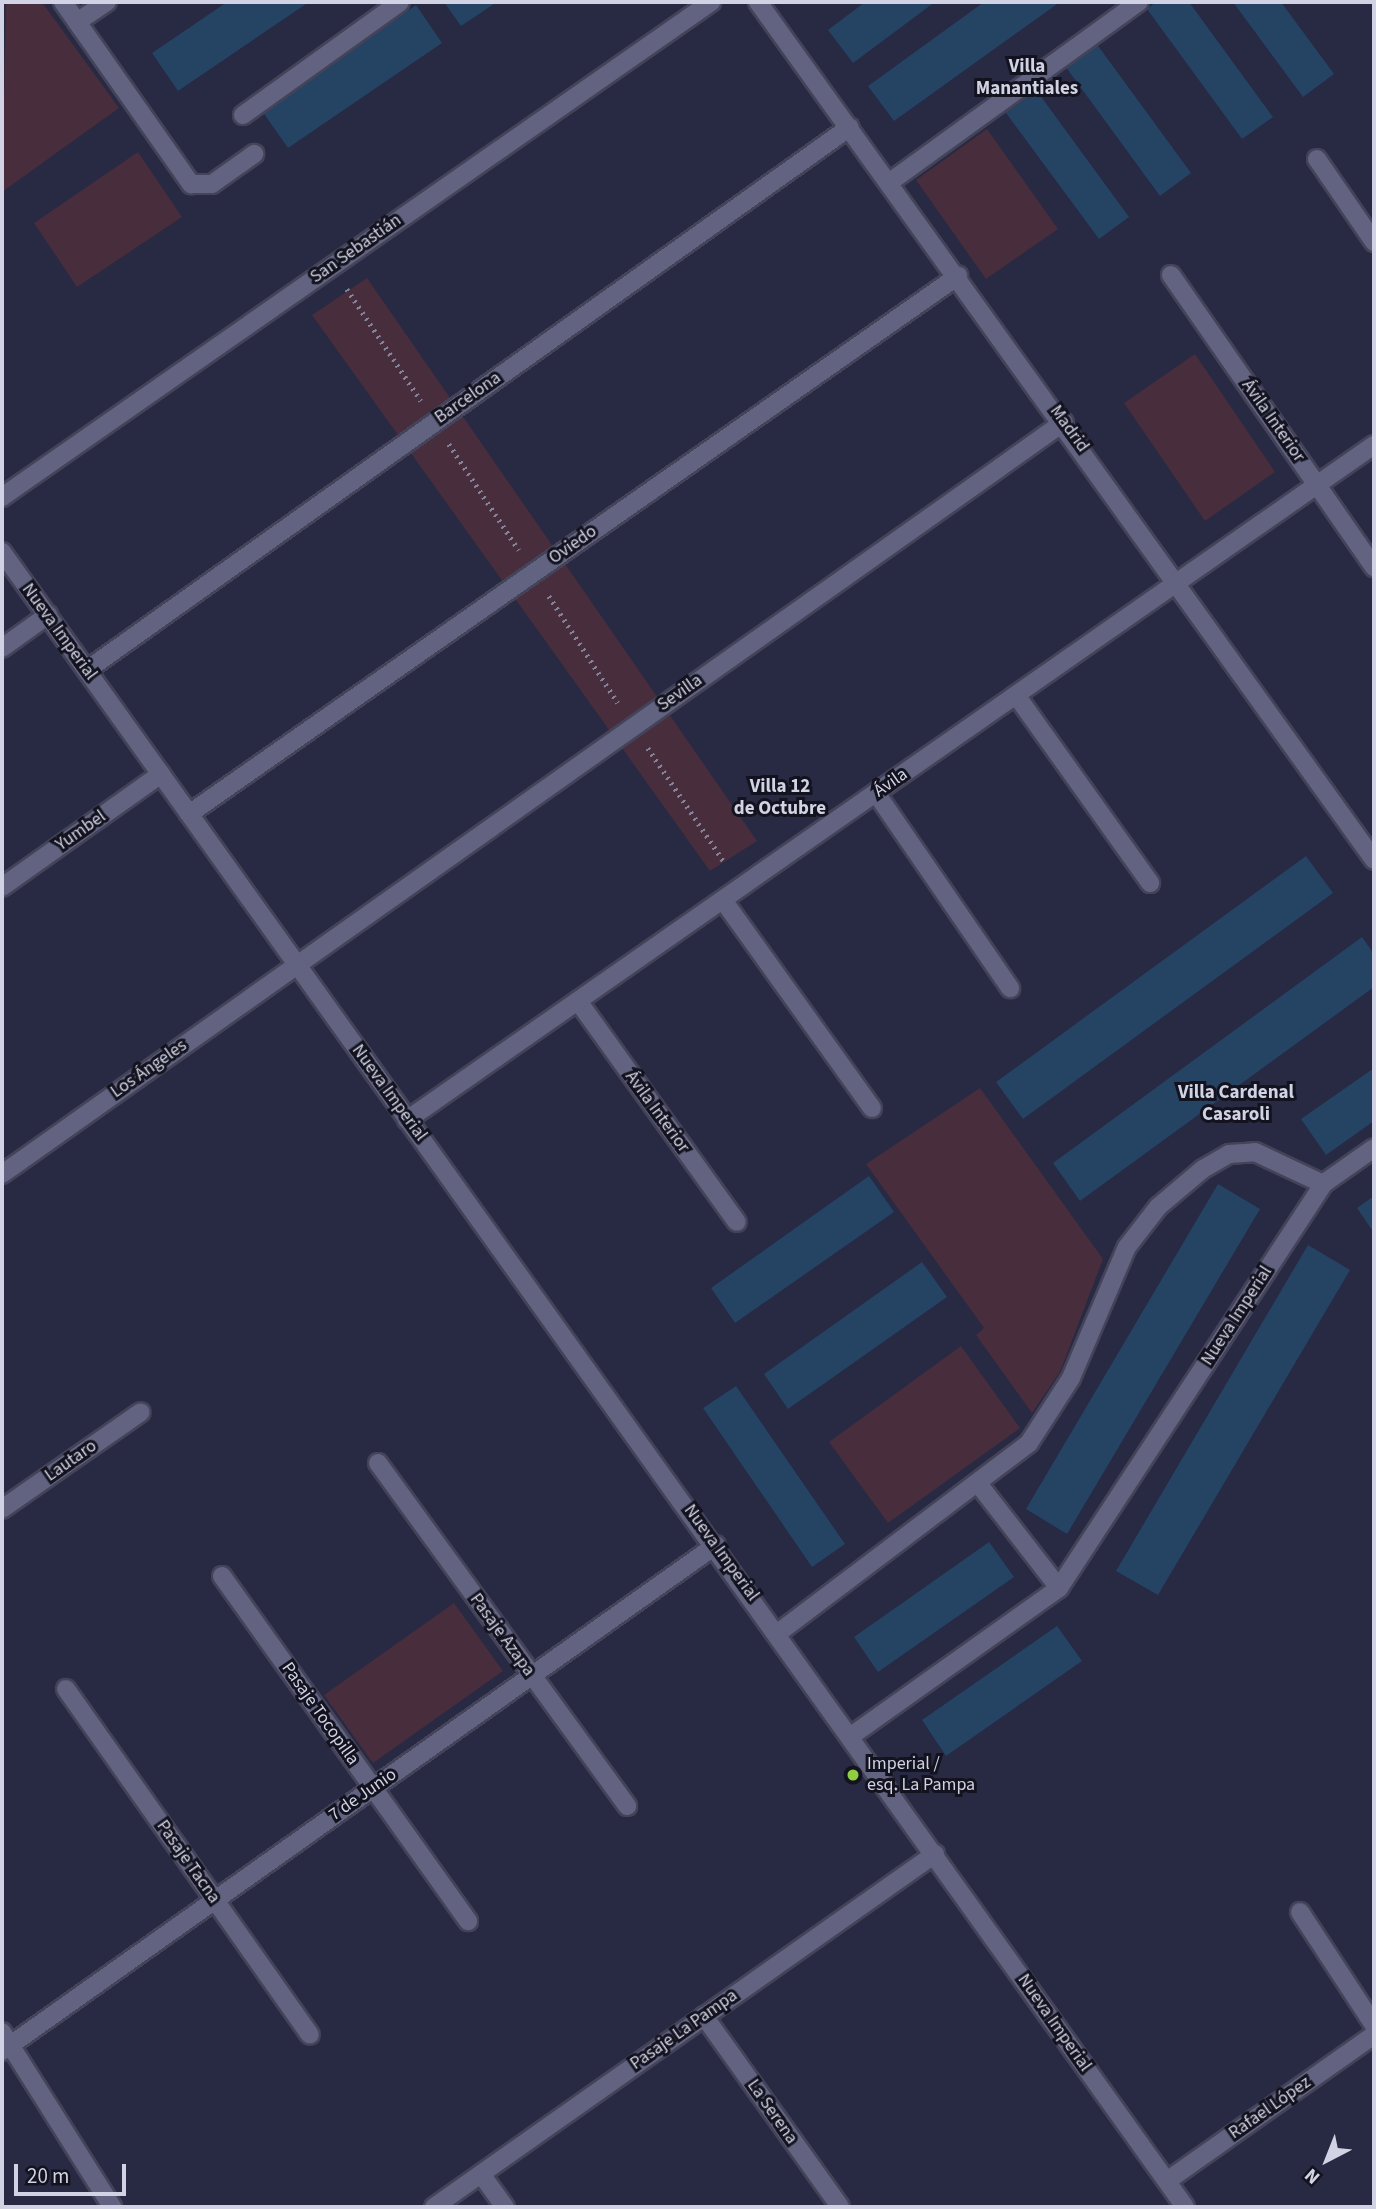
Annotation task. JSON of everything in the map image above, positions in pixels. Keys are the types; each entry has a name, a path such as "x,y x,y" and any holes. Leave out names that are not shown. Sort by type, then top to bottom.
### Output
{"street":[{"path":"62,2 191,184 212,184 254,154"},
{"path":"77,22 107,2"},
{"path":"243,115 400,2"},
{"name":"San Sebastián","path":"2,497 711,2"},
{"name":"Madrid","path":"758,2 1064,422 1374,860"},
{"path":"890,182 1139,2"},
{"name":"Barcelona","path":"87,670 850,127"},
{"path":"1317,159 1374,242"},
{"name":"Ávila Interior","path":"1171,275 1374,567"},
{"name":"Oviedo","path":"189,814 958,276"},
{"name":"Sevilla","path":"297,964 1064,422"},
{"name":"Ávila","path":"407,1119 1374,445"},
{"name":"Nueva Imperial","path":"2,552 407,1119 716,1545 1185,2207"},
{"path":"2,648 48,615"},
{"path":"1016,695 1150,883"},
{"name":"Yumbel","path":"2,887 161,775"},
{"path":"876,793 1010,988"},
{"path":"723,900 872,1108"},
{"name":"Los Ángeles","path":"2,1174 297,964"},
{"name":"Ávila Interior","path":"578,1001 737,1223"},
{"name":"Nueva Imperial","path":"851,1736 1059,1587 1322,1184 1374,1148"},
{"path":"778,1633 980,1486 1028,1443 1071,1378 1127,1247 1158,1207 1215,1160 1242,1152 1255,1152 1322,1184"},
{"name":"Lautaro","path":"2,1509 141,1412"},
{"name":"Pasaje Azapa","path":"378,1463 627,1806"},
{"path":"980,1486 1059,1587"},
{"name":"7 de Junio","path":"5,2043 215,1900 716,1545"},
{"name":"Pasaje Tocopilla","path":"222,1576 468,1921"},
{"name":"Pasaje Tacna","path":"66,1689 310,2035"},
{"name":"Pasaje La Pampa","path":"434,2207 935,1854"},
{"path":"1300,1912 1374,2025"},
{"name":"La Serena","path":"704,2016 840,2207"},
{"name":"Rafael López","path":"1167,2181 1374,2035"},
{"path":"5,2043 113,2207"},
{"path":"481,2174 505,2207"}],"shaded area":[{"path":"6,2 42,2 119,108 2,192"},
{"path":"987,129 1058,229 986,279 916,180"},
{"path":"138,152 182,217 77,287 34,223"},
{"path":"367,278 757,841 710,871 312,315"},
{"path":"1195,354 1275,472 1205,521 1124,403"},
{"path":"980,1088 1103,1259 1060,1372 1032,1413 976,1335 984,1328 866,1164"},
{"path":"961,1346 1020,1428 888,1523 829,1442"},
{"path":"454,1603 503,1671 373,1763 324,1695"}],"building":[{"path":"227,2 309,2 178,91 152,53"},
{"path":"444,2 497,2 461,26"},
{"path":"865,2 935,2 853,63 828,30"},
{"path":"984,2 1060,2 894,121 868,86"},
{"path":"1156,2 1189,2 1273,117 1242,139 1147,9"},
{"path":"1233,2 1281,2 1334,74 1303,97"},
{"path":"416,5 442,43 288,148 262,111"},
{"path":"1096,43 1191,173 1160,196 1065,66"},
{"path":"1034,87 1129,217 1099,239 1003,109"},
{"path":"1306,856 1333,893 1023,1119 996,1082"},
{"path":"1362,937 1374,954 1374,987 1080,1201 1053,1163"},
{"path":"1374,1068 1374,1121 1326,1155 1301,1119"},
{"path":"869,1176 894,1212 735,1323 711,1288"},
{"path":"1218,1184 1260,1209 1067,1534 1026,1509"},
{"path":"1374,1196 1374,1233 1357,1208"},
{"path":"1308,1245 1350,1270 1158,1595 1116,1571"},
{"path":"922,1262 947,1297 788,1409 764,1374"},
{"path":"736,1386 845,1544 812,1567 703,1408"},
{"path":"989,1542 1014,1577 878,1672 854,1637"},
{"path":"1057,1626 1082,1661 946,1756 922,1720"}],"place":[{"name":"Imperial / esq. La Pampa","path":"853,1775"}],"district":[{"name":"Villa Manantiales","path":"1027,78"},
{"name":"Villa 12 de Octubre","path":"780,798"},
{"name":"Villa Cardenal Casaroli","path":"1236,1104"}]}
